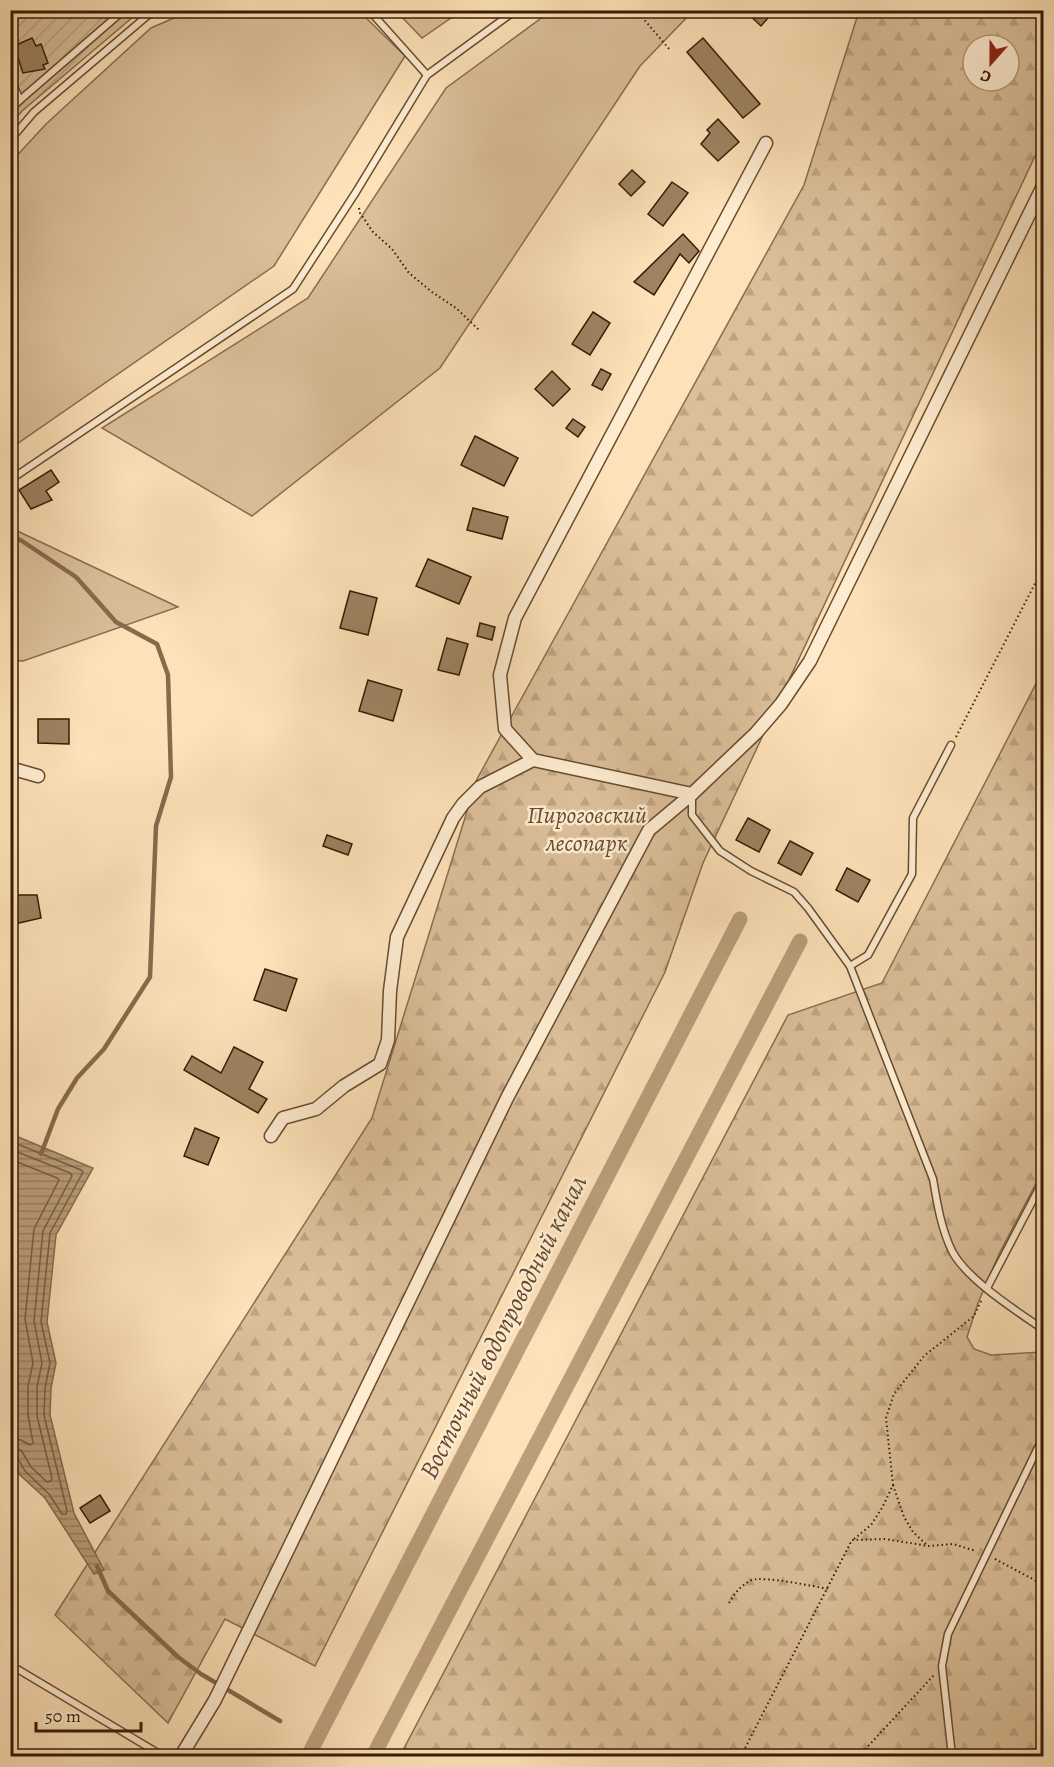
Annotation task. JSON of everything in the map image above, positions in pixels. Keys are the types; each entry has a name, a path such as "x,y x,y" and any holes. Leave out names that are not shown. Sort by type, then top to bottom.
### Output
{"street":[{"path":"692,794 533,760 505,729 500,675 514,618 766,143"},
{"path":"181,1756 212,1706 512,1088 649,830 692,794 756,733 781,704 810,661 1044,184"},
{"path":"271,1136 283,1118 316,1109 344,1086 380,1064 388,1040 390,991 398,937 453,818 480,787 533,760"},
{"path":"10,768 38,776"}],"lane":[{"path":"10,110 124,10"},
{"path":"10,140 34,112 147,16 158,10"},
{"path":"369,10 427,75"},
{"path":"10,480 293,289 356,192 427,75 516,10"},
{"path":"10,78 20,100"},
{"path":"850,966 868,955 912,874 913,818 951,745"},
{"path":"692,794 692,815 720,851 751,871 794,892 850,966 933,1179 939,1213 953,1252 968,1272 1044,1330"},
{"path":"987,1288 1044,1179"},
{"path":"952,1756 942,1666 948,1634 1044,1436"},
{"path":"10,1668 19,1670 163,1756"}],"path":[{"path":"636,10 670,50"},
{"path":"356,192 360,213 373,232 392,249 409,273 456,308 479,330"},
{"path":"951,745 1044,566"},
{"path":"928,1546 914,1532 904,1517 893,1485 886,1419 894,1394 924,1356 974,1316 987,1288"},
{"path":"741,1756 852,1540 870,1525 882,1508 893,1485"},
{"path":"852,1540 885,1539 928,1546 953,1544 987,1554 1044,1585"},
{"path":"729,1603 737,1590 754,1579 791,1582 828,1589"},
{"path":"859,1756 942,1666"}],"green space":[{"path":"11,11 140,11 22,111 11,124"},
{"path":"190,11 359,11 405,56 274,266 11,448 11,162 46,124 151,28"},
{"path":"396,11 461,11 422,38"},
{"path":"551,11 693,11 640,66 440,368 252,516 102,428 308,298 446,88"},
{"name":"Пироговский лесопарк","path":"859,11 1043,11 1043,139 703,863 665,972 315,1666 225,1619 168,1723 55,1615 372,1118 477,779 804,185"},
{"path":"11,528 178,607 23,661 11,660"},
{"path":"1043,670 1043,1170 999,1254 978,1303 967,1337 974,1349 991,1355 1043,1352 1043,1756 400,1756 788,1015 882,983"}],"water":[{"path":"11,1134 93,1168 56,1235 47,1322 56,1363 51,1388 50,1415 74,1513 104,1570 94,1574 45,1498 20,1475 11,1455"}],"building":[{"path":"744,10 775,10 761,26"},
{"path":"32,38 36,46 41,44 48,63 43,65 45,69 23,73 14,46"},
{"path":"703,38 760,104 743,118 687,52"},
{"path":"718,119 739,142 718,161 701,144 710,133 707,130"},
{"path":"632,170 645,182 631,196 619,184"},
{"path":"672,182 688,193 663,226 648,214"},
{"path":"683,234 699,251 689,263 680,254 654,295 634,282"},
{"path":"593,312 610,323 590,355 572,344"},
{"path":"601,369 611,374 602,390 592,385"},
{"path":"552,371 570,389 553,406 535,389"},
{"path":"573,419 585,427 578,437 566,428"},
{"path":"475,436 518,458 504,486 461,465"},
{"path":"51,470 59,482 46,491 52,500 31,509 19,490"},
{"path":"473,508 508,517 502,539 467,530"},
{"path":"428,559 471,577 459,604 416,586"},
{"path":"350,591 377,598 368,635 340,628"},
{"path":"480,623 495,627 492,640 477,636"},
{"path":"447,638 468,644 459,675 438,670"},
{"path":"368,680 402,690 393,721 359,711"},
{"path":"38,719 69,719 69,744 38,743"},
{"path":"748,818 770,830 759,852 736,840"},
{"path":"327,835 352,844 348,855 323,846"},
{"path":"790,841 813,853 801,875 778,863"},
{"path":"847,868 870,880 858,902 836,890"},
{"path":"10,895 37,895 41,918 19,923 10,931"},
{"path":"265,969 297,979 286,1011 254,1000"},
{"path":"234,1047 263,1062 249,1089 267,1099 258,1113 184,1070 192,1056 221,1073"},
{"path":"195,1128 219,1138 208,1165 184,1156"},
{"path":"100,1495 110,1511 90,1523 80,1508"}],"waterway":[{"path":"10,535 76,577 116,622 157,644 168,675 171,777 156,826 150,977 104,1049 77,1078 58,1109 41,1154"},
{"name":"Восточный водопроводный канал","path":"308,1756 740,919"},
{"name":"Восточный водопроводный канал","path":"373,1756 800,941"},
{"path":"97,1566 108,1591 178,1657 201,1674 280,1721"}]}
